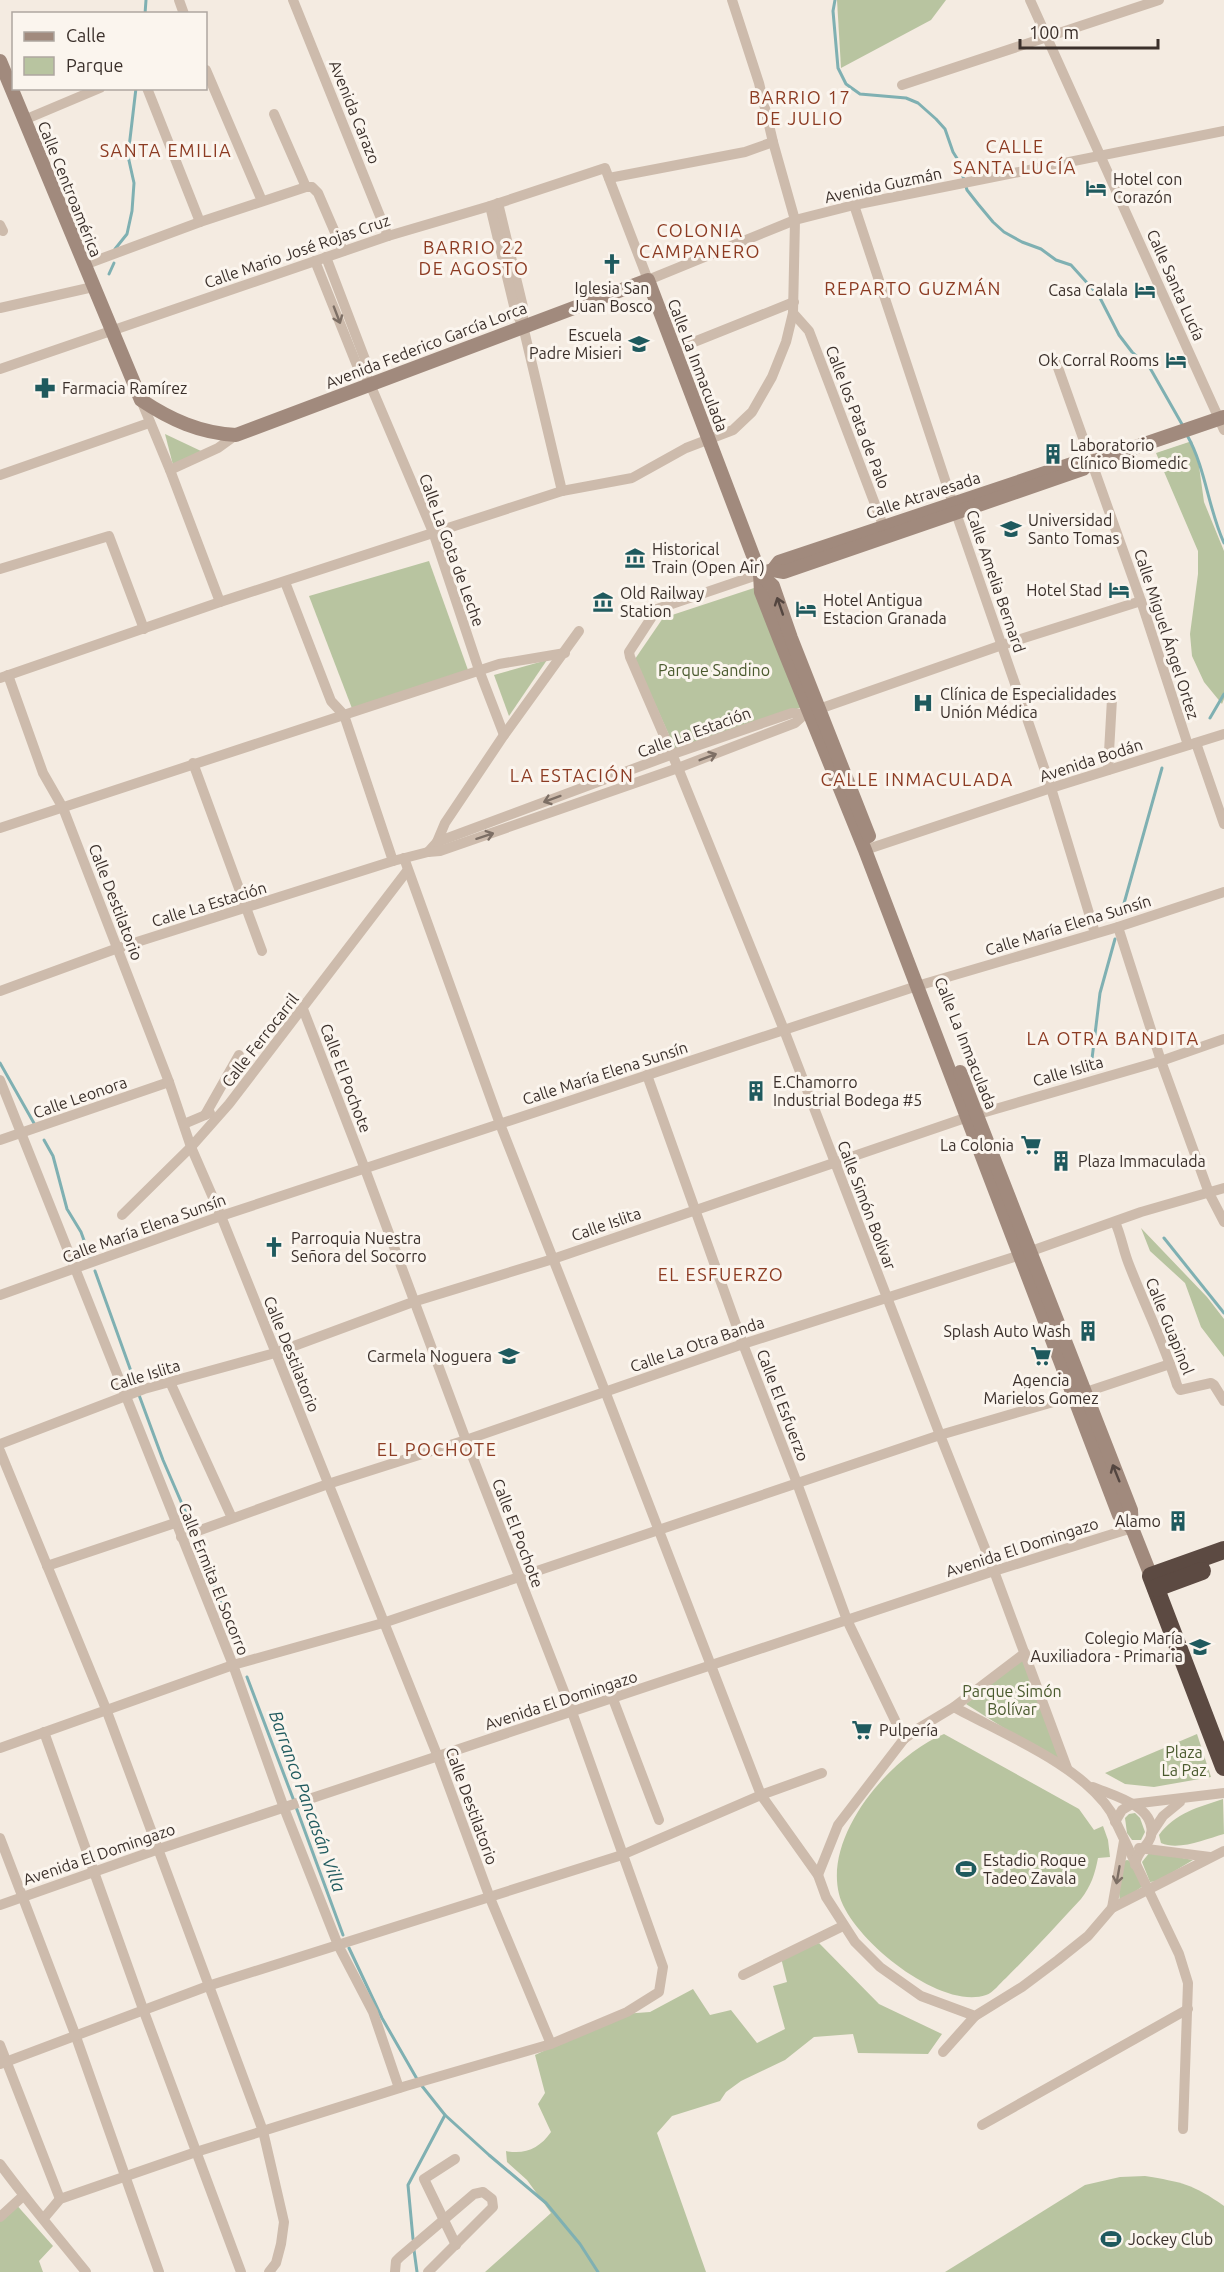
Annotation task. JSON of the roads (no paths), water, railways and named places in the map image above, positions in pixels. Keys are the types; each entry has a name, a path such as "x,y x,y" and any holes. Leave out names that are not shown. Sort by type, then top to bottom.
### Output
{"highway":[{"path":"1154,1582 1224,1550"},
{"path":"1154,1582 1224,1563"},
{"path":"1154,1582 1224,1767"}],"main road":[{"name":"Calle Centroamérica","path":"0,61 110,330"},
{"name":"Avenida Federico García Lorca","path":"141,400 183,424 220,434 236,435 368,381 648,280"},
{"name":"Calle La Inmaculada","path":"648,280 709,439 766,572 762,592 786,641 811,711 842,780 987,1153 1079,1394 1119,1515 1132,1528 1154,1582"},
{"path":"110,330 141,400"},
{"name":"Calle Atravesada","path":"766,572 779,561 827,551 1024,484 1080,460 1091,462 1192,428 1222,422"}],"street":[{"name":"Avenida Carazo","path":"293,0 388,236"},
{"path":"4,677 220,602 562,491 632,478 686,448 733,430 752,412 772,377 786,342 793,308 795,220 772,141 759,83 732,0"},
{"name":"Calle Santa Lucía","path":"1030,0 1222,422"},
{"path":"902,85 1159,0"},
{"path":"207,72 262,201"},
{"path":"24,120 95,90"},
{"path":"148,90 200,222"},
{"path":"274,114 306,187"},
{"name":"Avenida Guzmán","path":"795,220 1224,131"},
{"name":"Calle Mario José Rojas Cruz","path":"0,369 388,236 607,173 745,152 772,141"},
{"name":"Calle La Inmaculada","path":"607,173 648,280"},
{"path":"84,265 200,222 306,187 318,193 343,251"},
{"path":"494,205 515,310 523,326 562,491"},
{"name":"Calle Amelia Bernard","path":"854,206 954,508 1051,788 1095,933"},
{"name":"Avenida Federico García Lorca","path":"648,280 795,220"},
{"name":"Calle La Gota de Leche","path":"321,259 366,362 368,381 433,532 479,670 504,735"},
{"path":"0,308 93,287"},
{"path":"674,351 793,308"},
{"name":"Calle los Pata de Palo","path":"793,308 808,332 886,531"},
{"name":"Calle Miguel Ángel Ortez","path":"1056,362 1192,744 1224,824"},
{"path":"141,400 220,602"},
{"path":"0,475 149,423"},
{"path":"170,470 218,448 236,435"},
{"path":"0,569 109,536 144,629"},
{"name":"Calle Atravesada","path":"630,657 630,652 657,609 766,572"},
{"path":"285,582 331,701 344,715 393,861"},
{"name":"Calle La Estación","path":"0,991 118,948 393,861 429,852 531,807 673,754 792,713 811,711 1002,645 1141,601"},
{"path":"439,847 445,823 504,735 579,632"},
{"path":"0,828 479,670 499,664 565,653"},
{"name":"Calle Simón Bolívar","path":"630,657 673,754 784,1030 886,1298 994,1571 1067,1768"},
{"name":"Calle Destilatorio","path":"4,677 43,773 63,808 169,1082 191,1147 221,1216 438,1757 490,1898 551,2044"},
{"path":"1108,770 1112,699"},
{"name":"Calle La Estación","path":"439,847 535,819 678,768 795,723 811,711"},
{"name":"Avenida Bodán","path":"869,849 1051,788 1224,734"},
{"path":"193,763 262,951"},
{"path":"604,780 609,793"},
{"path":"531,807 535,819"},
{"path":"405,858 407,871 500,1124 606,1391 761,1795 818,1875 826,1897 855,1942 880,1967 921,1996 975,2016"},
{"name":"Calle Ferrocarril","path":"122,1215 191,1147 229,1104 407,871"},
{"name":"Calle María Elena Sunsín","path":"0,1295 221,1216 921,984 1118,927 1224,892"},
{"path":"1118,927 1161,1061 1209,1193 1224,1222"},
{"name":"Calle El Pochote","path":"303,1009 365,1169 413,1302 572,1712 663,1967 659,1992 627,2012 551,2044"},
{"name":"Calle Islita","path":"0,1444 134,1392 275,1353 413,1302 553,1259 972,1115 1161,1061 1224,1040"},
{"path":"205,1115 239,1055"},
{"name":"Calle El Esfuerzo","path":"647,1075 743,1344 847,1620 904,1739"},
{"name":"Calle Ermita El Socorro","path":"0,1080 75,1270 134,1392 181,1537 288,1807 338,1945 373,2012 399,2088"},
{"name":"Calle Leonora","path":"0,1140 169,1082"},
{"path":"184,1124 229,1104"},
{"name":"Calle La Otra Banda","path":"181,1537 328,1484 466,1440 743,1344 1025,1253 1141,1212 1224,1188"},
{"name":"Calle Guapinol","path":"1115,1222 1125,1246 1127,1260 1180,1390 1211,1383 1224,1401"},
{"path":"0,1748 233,1665 383,1623 797,1483 1170,1364"},
{"path":"170,1382 232,1518"},
{"path":"0,1451 106,1709 263,2131 284,2222 276,2263 269,2272"},
{"path":"47,1566 176,1523"},
{"name":"Avenida El Domingazo","path":"0,1905 159,1849 994,1571 1132,1528"},
{"path":"818,1875 838,1826 904,1739 954,1707 1025,1653"},
{"path":"613,1699 659,1820"},
{"path":"954,1707 1067,1768 1103,1800 1115,1822 1179,1954 1188,1983 1183,2129"},
{"path":"44,1732 93,1872 241,2272"},
{"path":"3,2062 208,1986 622,1855 761,1795 822,1773"},
{"path":"1085,1783 1139,1807 1147,1814 1151,1834"},
{"path":"1115,1822 1122,1810 1132,1804 1224,1793"},
{"path":"1135,1865 1136,1858 1162,1816 1186,1798"},
{"path":"0,1838 75,2034 159,2272"},
{"path":"1124,1842 1142,1848 1210,1857"},
{"path":"1112,1908 1124,1842"},
{"path":"943,2052 975,2016 1012,1994 1058,1960 1088,1936 1112,1908 1224,1851"},
{"path":"743,1976 843,1926"},
{"path":"982,2125 1188,2009"},
{"path":"44,2218 60,2199 196,2152 399,2088 551,2044"},
{"path":"0,2045 3,2062 60,2199"},
{"path":"455,2159 424,2180 456,2245"},
{"path":"0,2164 22,2196 44,2218 86,2272"},
{"path":"395,2272 396,2261 400,2257 478,2191 483,2192 494,2203 493,2207 428,2272"},
{"path":"0,2217 22,2196"}],"waterway":[{"path":"145,12 146,0"},
{"path":"835,0 833,11 838,68 846,84 860,94 906,98 918,103 936,119 945,129 967,190 978,204 1004,232 1041,249 1056,260 1071,265 1099,296 1119,335 1132,352 1150,368 1183,426"},
{"path":"115,249 127,234 132,211 134,183 128,156 136,90"},
{"path":"109,274 114,263"},
{"path":"1187,435 1199,461 1224,543"},
{"path":"1210,718 1224,694"},
{"path":"1123,907 1162,768"},
{"path":"1091,1067 1100,993 1115,939"},
{"name":"Barranco Pancasán Villa","path":"0,1063 35,1125"},
{"name":"Barranco Pancasán Villa","path":"44,1140 53,1156 67,1209 81,1232 90,1257"},
{"path":"1164,1238 1224,1313"},
{"name":"Barranco Pancasán Villa","path":"95,1271 137,1388"},
{"name":"Barranco Pancasán Villa","path":"139,1395 163,1460 192,1527"},
{"name":"Barranco Pancasán Villa","path":"197,1540 240,1654"},
{"name":"Barranco Pancasán Villa","path":"247,1677 294,1801"},
{"name":"Barranco Pancasán Villa","path":"296,1807 343,1935"},
{"name":"Barranco Pancasán Villa","path":"349,1948 382,2018 417,2079"},
{"name":"Barranco Pancasán Villa","path":"422,2086 445,2115 546,2203 580,2244 598,2272"},
{"path":"413,2239 408,2185 445,2115"},
{"path":"414,2250 417,2272"}],"place":[{"name":"Hotel con Corazón","path":"1096,188"},
{"name":"Iglesia San Juan Bosco","path":"612,264"},
{"name":"Casa Calala","path":"1145,290"},
{"name":"Escuela Padre Misieri","path":"639,344"},
{"name":"Ok Corral Rooms","path":"1176,360"},
{"name":"Farmacia Ramírez","path":"45,388"},
{"name":"Laboratorio Clínico Biomedic","path":"1053,454"},
{"name":"Universidad Santo Tomas","path":"1011,529"},
{"name":"Historical Train (Open Air)","path":"635,558"},
{"name":"Hotel Stad","path":"1119,590"},
{"name":"Old Railway Station","path":"603,602"},
{"name":"Hotel Antigua Estacion Granada","path":"806,609"},
{"name":"Clínica de Especialidades Unión Médica","path":"923,703"},
{"name":"E.Chamorro Industrial Bodega #5","path":"756,1091"},
{"name":"La Colonia","path":"1031,1145"},
{"name":"Plaza Immaculada","path":"1061,1161"},
{"name":"Parroquia Nuestra Señora del Socorro","path":"274,1247"},
{"name":"Splash Auto Wash","path":"1088,1331"},
{"name":"Carmela Noguera","path":"509,1356"},
{"name":"Agencia Marielos Gomez","path":"1041,1356"},
{"name":"Alamo","path":"1178,1521"},
{"name":"Colegio María Auxiliadora - Primaria","path":"1200,1647"},
{"name":"Pulpería","path":"862,1730"},
{"name":"Estadio Roque Tadeo Zavala","path":"966,1869"},
{"name":"Jockey Club","path":"1111,2239"}],"district":[{"name":"BARRIO 17 DE JULIO","path":"800,107"},
{"name":"SANTA EMILIA","path":"166,150"},
{"name":"CALLE SANTA LUCÍA","path":"1015,156"},
{"name":"COLONIA CAMPANERO","path":"700,240"},
{"name":"BARRIO 22 DE AGOSTO","path":"474,257"},
{"name":"REPARTO GUZMÁN","path":"913,288"},
{"name":"LA ESTACIÓN","path":"572,775"},
{"name":"CALLE INMACULADA","path":"917,779"},
{"name":"LA OTRA BANDITA","path":"1113,1038"},
{"name":"EL ESFUERZO","path":"721,1274"},
{"name":"EL POCHOTE","path":"437,1449"}],"park label":[{"name":"Parque Sandino","path":"714,670"},
{"name":"Parque Simón Bolívar","path":"1012,1700"},
{"name":"Plaza La Paz","path":"1184,1761"}]}
